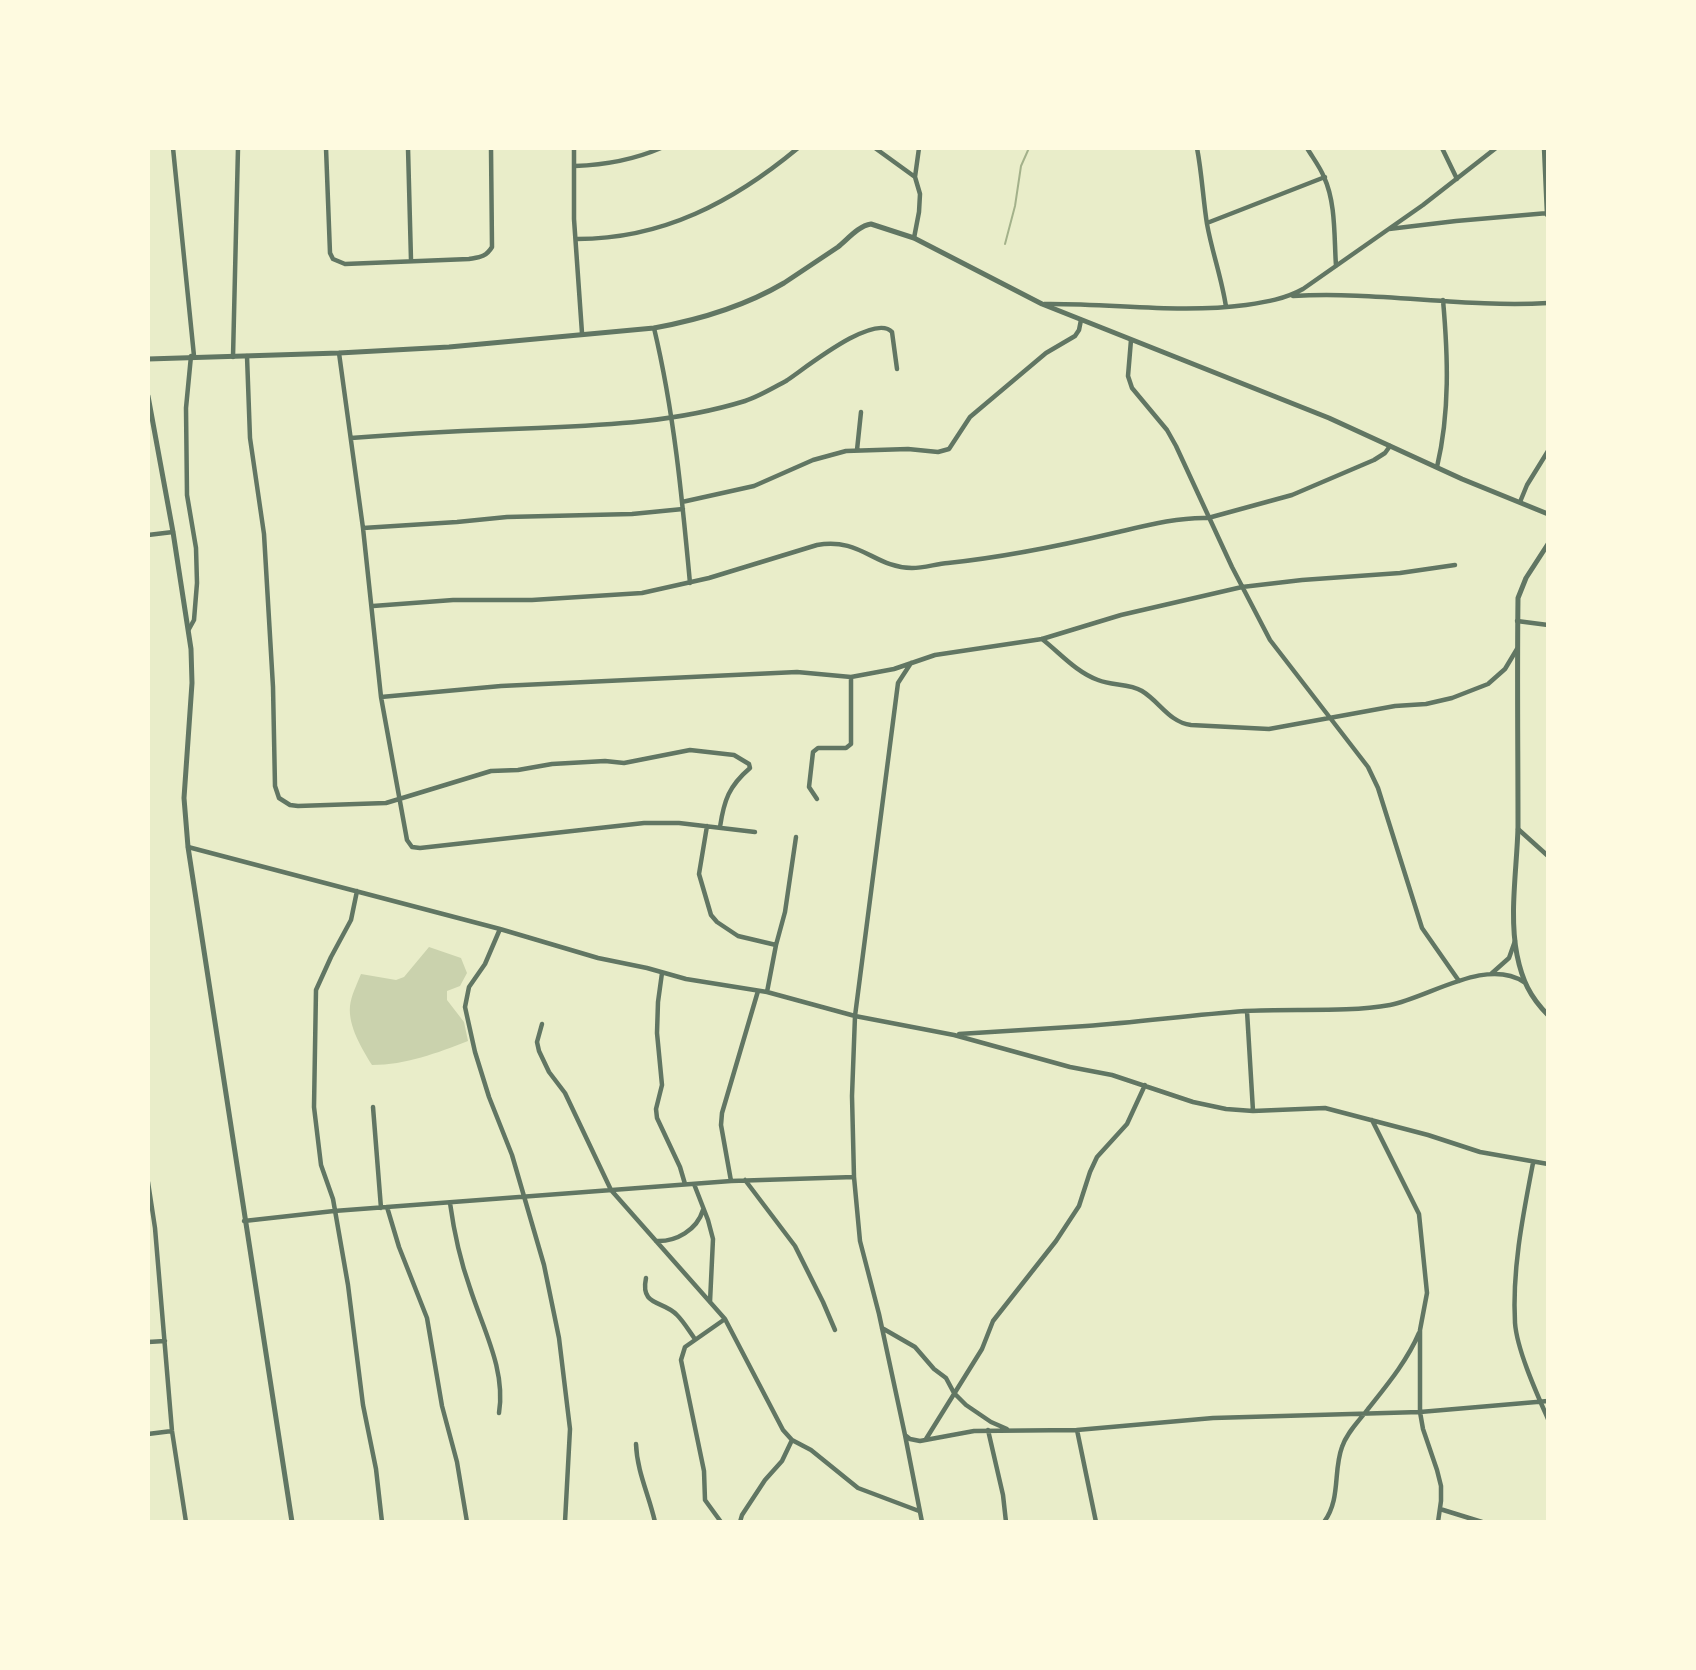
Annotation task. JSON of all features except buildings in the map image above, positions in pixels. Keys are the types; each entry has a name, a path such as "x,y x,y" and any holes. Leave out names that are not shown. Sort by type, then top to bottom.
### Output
{"street":[{"path":"173,148 192,356 186,408 187,495 196,548 197,583 194,620 189,629"},
{"path":"233,357 238,148"},
{"path":"326,148 330,253 333,259 345,264 469,259 488,254 492,248 490,148"},
{"path":"408,148 411,260"},
{"path":"574,148 574,219 582,333"},
{"path":"575,166 640,157 661,148"},
{"path":"577,239 642,233 694,216 717,205 757,180 798,148"},
{"path":"875,148 915,177"},
{"path":"914,238 920,194 915,177 919,148"},
{"path":"1197,148 1212,251 1221,276 1226,307"},
{"path":"1307,148 1325,177 1332,208 1336,266"},
{"path":"1442,148 1457,179"},
{"path":"1290,296 1336,266 1457,179 1496,148"},
{"path":"1386,230 1456,220 1547,214 1544,148"},
{"path":"1207,223 1325,177"},
{"path":"148,359 192,356 247,357 449,347 654,328 700,318 756,297 808,267 866,225 879,226 914,238 1042,304 1329,418 1548,514"},
{"path":"1042,304 1075,303 1124,308 1188,310 1226,307 1290,296 1398,297 1494,305 1548,303"},
{"path":"1437,467 1446,418 1447,352 1443,300"},
{"path":"682,501 754,486 813,460 846,451 924,449 938,452 949,449 970,417 1046,353 1075,336 1080,330 1081,320"},
{"path":"351,438 607,425 672,418 718,409 749,400 785,381 837,345 864,332 884,327 892,332 897,369"},
{"path":"654,328 672,418 690,583"},
{"path":"1131,340 1128,376 1132,388 1167,430 1242,587 1279,654 1361,758 1373,777 1422,928 1459,981"},
{"path":"339,353 373,606 381,697 407,840 412,847 644,824 680,823 755,832"},
{"path":"247,357 250,438 264,534 273,687 276,792 283,802 298,806 386,803 491,771 605,761 619,764 698,750 734,755 750,764 750,768 734,782 726,798 720,827"},
{"path":"148,396 189,629 192,683 184,798 188,848 292,1521"},
{"path":"857,450 861,412"},
{"path":"373,606 453,600 532,600 642,593 690,583 822,544 851,546 888,564 911,568 1030,552 1156,524 1208,518 1292,495 1374,460 1385,453 1390,446"},
{"path":"1520,502 1527,485 1548,451"},
{"path":"363,528 507,517 632,514 683,509"},
{"path":"148,534 173,532"},
{"path":"1548,544 1521,587 1518,598 1518,829 1515,939 1516,953 1524,982 1530,994 1548,1015"},
{"path":"381,697 501,687 797,672 851,677 894,669 945,653 1042,639 1120,615 1242,587 1400,573 1455,565"},
{"path":"1517,621 1548,625"},
{"path":"1042,639 1085,675 1102,682 1134,687 1152,699 1171,718 1186,724 1269,729 1395,706 1426,704 1466,694 1488,684 1497,677 1512,660 1518,648"},
{"path":"910,663 898,683 855,1016 852,1096 854,1177 862,1253 882,1328 906,1435 918,1511 922,1521"},
{"path":"816,799 808,788 813,752 818,748 846,748 851,744 851,677"},
{"path":"706,826 699,874 711,915 717,922 738,936 776,945"},
{"path":"1518,829 1548,856"},
{"path":"767,992 785,912 796,837"},
{"path":"188,848 500,929 570,951 686,979 767,992 855,1016 954,1035 1070,1067 1103,1073 1193,1102 1226,1109 1253,1111 1317,1107 1428,1135 1480,1152 1548,1164"},
{"path":"357,891 351,920 330,957 320,979 315,998 315,1119 321,1165 333,1199 348,1285 363,1405 376,1469 382,1521"},
{"path":"500,929 485,964 469,987 465,1007 475,1053 489,1097 512,1155 544,1266 559,1338 570,1429 565,1521"},
{"path":"1491,974 1509,958 1515,939"},
{"path":"662,973 657,1033 662,1084 656,1110 657,1119 686,1184"},
{"path":"954,1035 1086,1026 1247,1011 1390,1005 1459,981 1491,974 1505,973 1524,982"},
{"path":"731,1181 721,1125 722,1113 759,991"},
{"path":"1247,1011 1253,1111"},
{"path":"542,1024 537,1042 539,1051 549,1072 565,1093 611,1190 725,1319 783,1430 792,1440 810,1450 858,1488 918,1511"},
{"path":"926,1439 982,1349 993,1320 1056,1241 1079,1206 1097,1157 1127,1124 1145,1085"},
{"path":"373,1107 384,1207 427,1318 442,1406 457,1462 467,1521"},
{"path":"1372,1120 1419,1214 1427,1293 1420,1330 1420,1412 1441,1486 1438,1521"},
{"path":"1533,1163 1519,1234 1515,1325 1520,1347 1548,1419"},
{"path":"244,1221 334,1211 686,1184 854,1177"},
{"path":"745,1180 795,1246 835,1330"},
{"path":"148,1182 155,1228 172,1431 186,1521"},
{"path":"694,1184 704,1207 713,1239 710,1302"},
{"path":"450,1203 455,1236 469,1288 492,1350 501,1385 499,1413"},
{"path":"656,1241 680,1238 702,1215 704,1207"},
{"path":"646,1278 648,1298 677,1314 695,1339"},
{"path":"722,1521 705,1500 704,1471 681,1360 685,1347 725,1319"},
{"path":"882,1328 915,1347 934,1369 946,1378 954,1393 966,1405 991,1422 1009,1430"},
{"path":"1324,1521 1335,1500 1341,1448 1346,1438 1411,1351 1420,1330"},
{"path":"148,1342 165,1341"},
{"path":"906,1435 914,1440 988,1430 1077,1430 1213,1418 1420,1412 1548,1401"},
{"path":"988,1430 1003,1495 1006,1521"},
{"path":"1077,1430 1096,1521"},
{"path":"148,1434 172,1431"},
{"path":"740,1521 765,1480 782,1461 792,1440"},
{"path":"636,1444 639,1472 655,1521"},
{"path":"1440,1509 1482,1521"}],"green space":[{"path":"429,947 461,958 467,973 460,986 447,991 447,1000 464,1022 468,1041 409,1061 372,1065 356,1037 350,1014 352,998 361,974 396,980 404,977"}],"waterway":[{"path":"1005,244 1015,206 1021,166 1029,148"}]}
